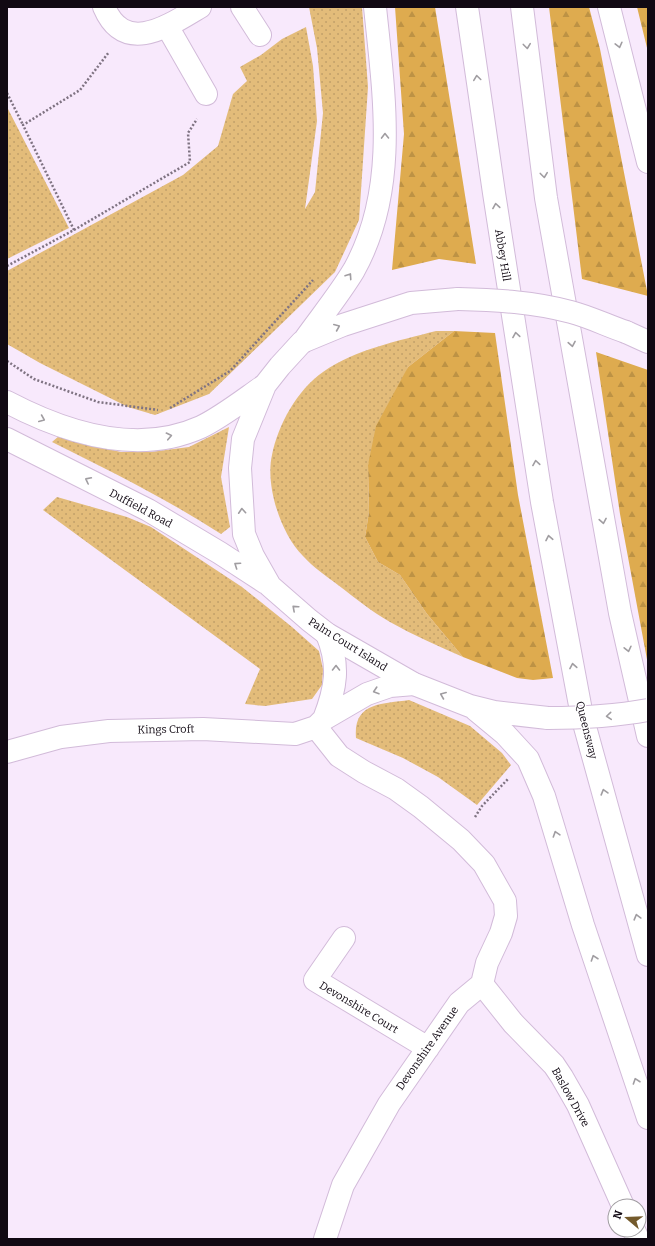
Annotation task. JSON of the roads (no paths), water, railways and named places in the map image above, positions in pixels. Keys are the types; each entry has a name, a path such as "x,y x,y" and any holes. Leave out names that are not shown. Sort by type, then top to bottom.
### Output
{"main road":[{"path":"104,7 109,19 124,32 143,34 167,26 200,7"},
{"path":"242,7 260,35"},
{"path":"302,342 354,270 367,241 378,208 383,179 385,138 382,74 375,7"},
{"name":"Abbey Hill","path":"467,7 542,502"},
{"path":"522,7 546,198 620,613 648,736"},
{"path":"609,7 648,162"},
{"path":"167,26 206,94"},
{"name":"Palm Court Island","path":"648,342 626,332 572,312 538,304 501,300 458,299 412,303 376,313 302,342 265,385 243,439 240,468 244,534 253,556 270,586 327,634 414,684 470,706 494,712 520,717 589,718 628,714 648,710"},
{"path":"7,402 55,424 84,434 146,441 181,434 202,426 265,385"},
{"name":"Duffield Road","path":"7,439 148,510 220,553 270,586"},
{"name":"Queensway","path":"542,502 582,716 648,955"},
{"path":"327,634 336,662 336,678 333,696 320,723 339,756 364,772 396,789 460,840 484,864 505,901 506,916 501,933 487,964 482,984"},
{"name":"Kings Croft","path":"7,752 61,737 109,731 203,729 295,734 320,723 367,694 390,686 414,684"},
{"path":"470,706 505,734 528,759 536,776 546,803 583,925 648,1118"},
{"name":"Devonshire Court","path":"344,938 315,980 428,1048"},
{"name":"Devonshire Avenue","path":"325,1239 343,1185 389,1104 459,1003 482,984"},
{"name":"Baslow Drive","path":"482,984 513,1023 554,1065 562,1077 578,1105 620,1198"}]}
